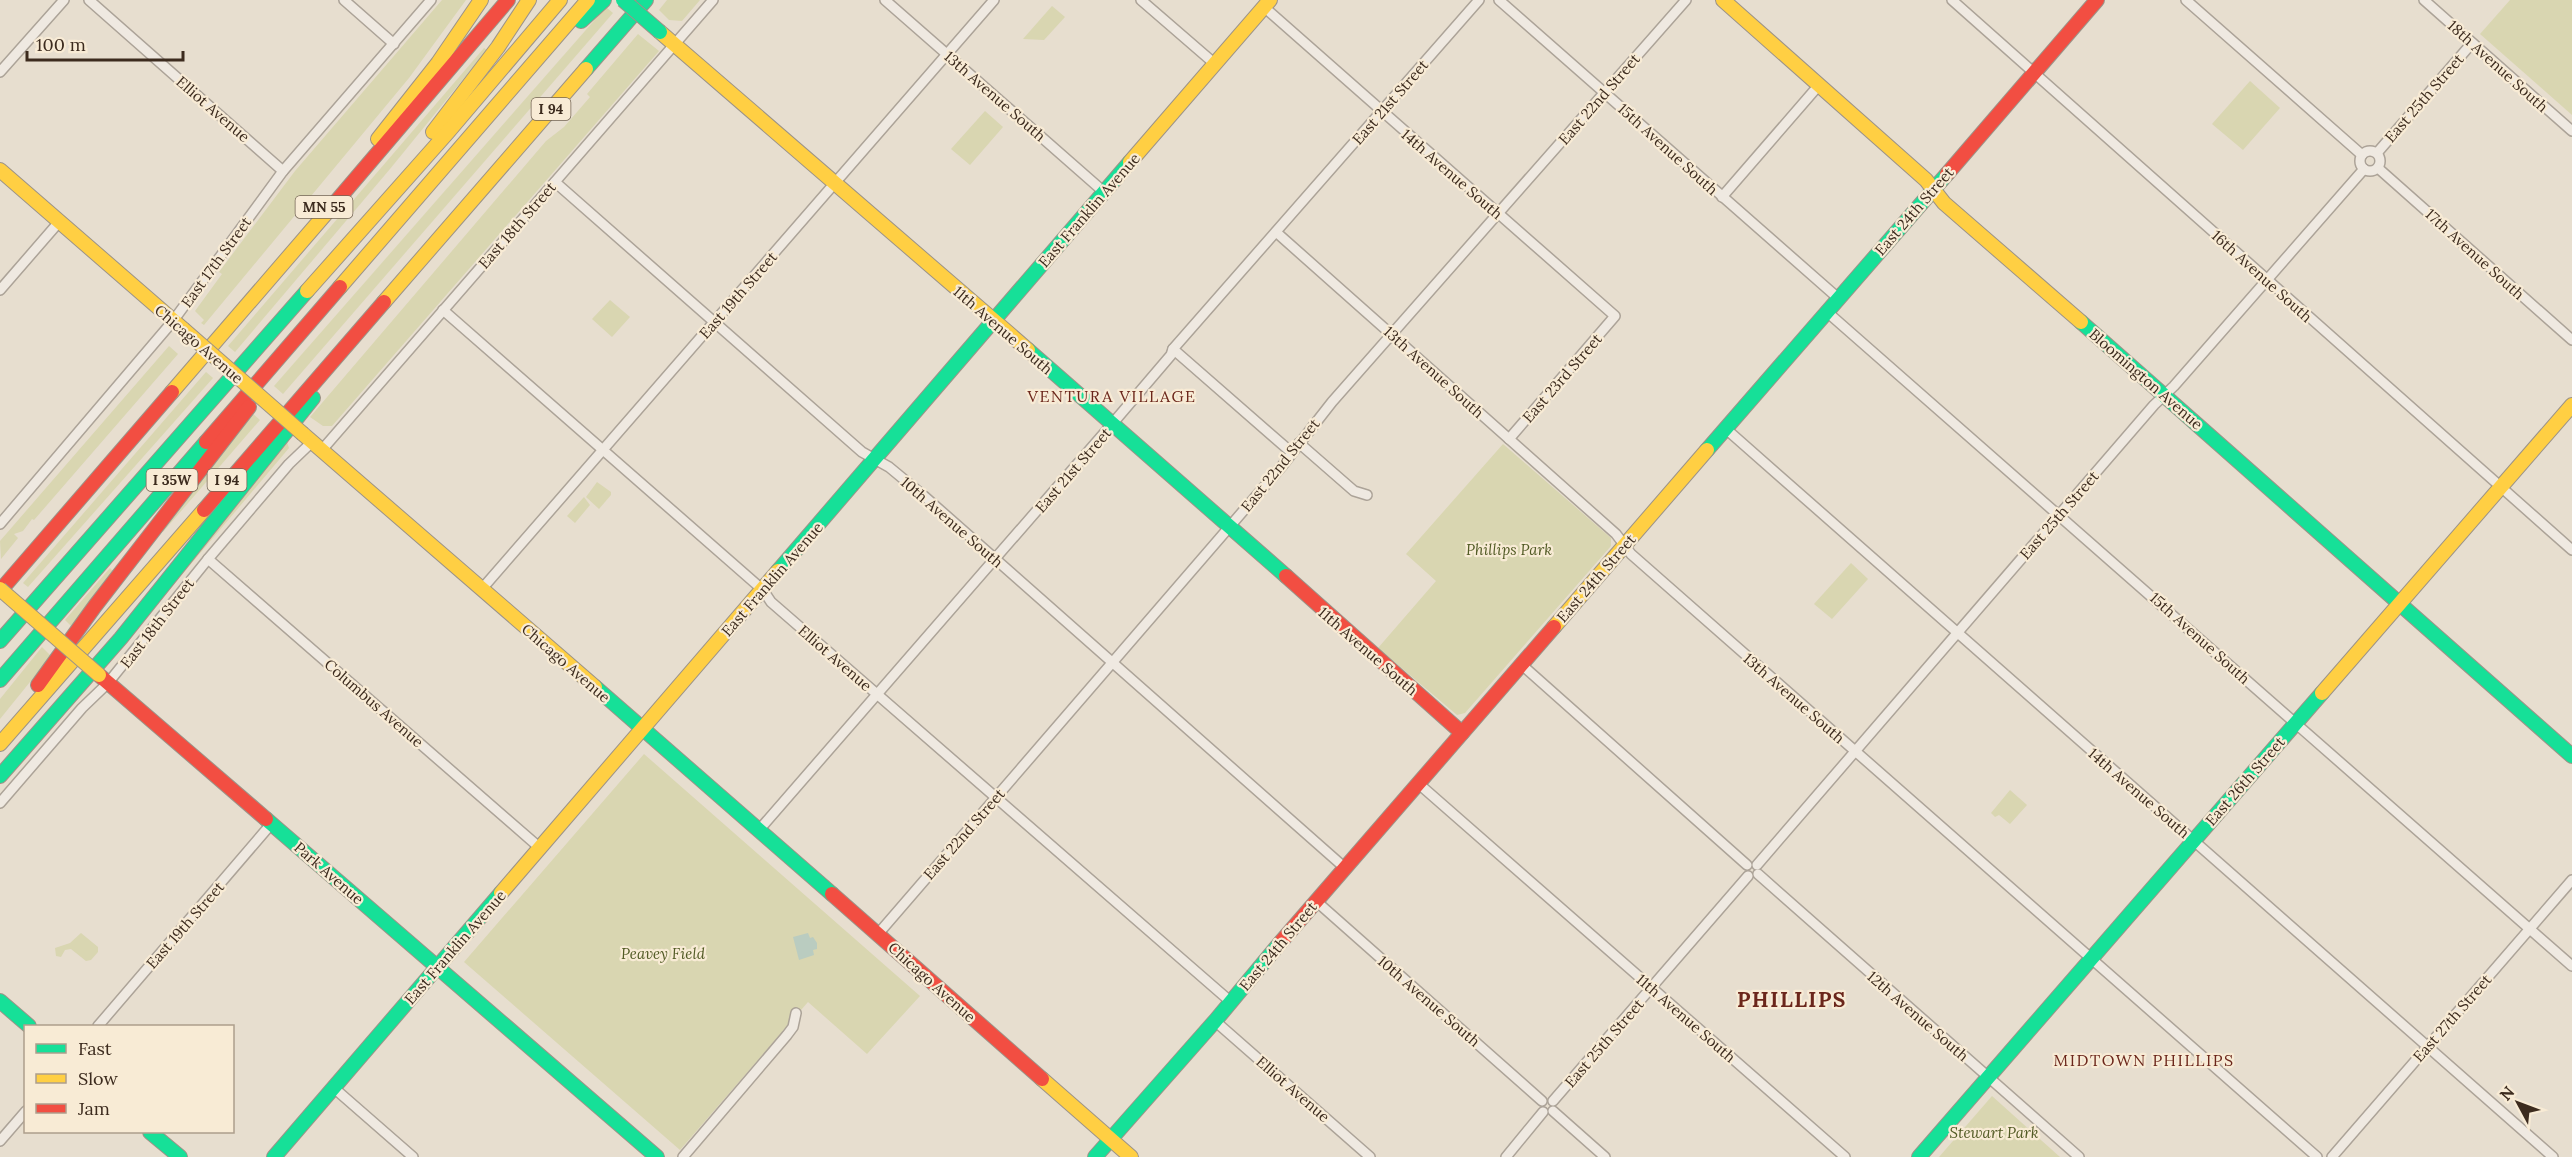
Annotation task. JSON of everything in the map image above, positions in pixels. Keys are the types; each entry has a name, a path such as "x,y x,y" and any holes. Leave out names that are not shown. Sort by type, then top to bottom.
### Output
{"main road":[{"name":"MN 55","path":"215,344 422,84 481,0"},
{"path":"0,590 442,81 508,0"},
{"path":"310,285 456,103 530,0"},
{"name":"I 35W","path":"0,641 310,285 381,208 560,0"},
{"name":"I 35W","path":"0,681 588,0"},
{"path":"551,42 591,13 604,0"},
{"name":"11th Avenue South","path":"623,0 1113,423 1462,733"},
{"name":"I 94","path":"0,742 646,0"},
{"name":"Bloomington Avenue","path":"1723,0 1926,180 1944,203 2165,395 2572,756"},
{"name":"East 24th Street","path":"1095,1157 2097,0"},
{"name":"East Franklin Avenue","path":"274,1157 1267,3"},
{"name":"Chicago Avenue","path":"0,170 1131,1157"},
{"path":"0,776 156,595 457,219"},
{"path":"0,742 95,606 345,280"},
{"name":"East 26th Street","path":"1919,1157 2572,405"},
{"path":"0,584 57,526"},
{"name":"Park Avenue","path":"0,590 657,1157"},
{"path":"0,687 34,641"},
{"path":"0,1001 29,1025"},
{"path":"152,1133 180,1157"}],"street":[{"path":"0,72 64,0"},
{"name":"Elliot Avenue","path":"89,0 283,171"},
{"path":"344,0 394,44"},
{"name":"East 17th Street","path":"0,524 178,325 283,171 431,0"},
{"name":"East 18th Street","path":"0,803 82,708 103,679 290,464 443,310 713,0"},
{"name":"13th Avenue South","path":"885,0 1104,192"},
{"name":"East 19th Street","path":"481,590 994,0"},
{"path":"1141,0 1215,64"},
{"name":"East 21st Street","path":"759,830 1171,356 1173,349 1479,0"},
{"name":"15th Avenue South","path":"1499,0 1838,298"},
{"name":"East 22nd Street","path":"878,934 1391,334 1686,0"},
{"name":"16th Avenue South","path":"1952,0 2572,550"},
{"path":"2186,0 2362,155"},
{"name":"18th Avenue South","path":"2424,0 2572,131"},
{"name":"14th Avenue South","path":"1267,3 1381,111 1615,316"},
{"name":"East 25th Street","path":"2377,153 2472,44"},
{"path":"1722,197 1819,86"},
{"path":"2371,151 2377,153 2381,162 2378,168 2373,171 2364,169 2360,161 2362,155 2371,151"},
{"name":"17th Avenue South","path":"2378,168 2572,340"},
{"name":"East 25th Street","path":"1506,1157 1854,751 2364,169"},
{"name":"10th Avenue South","path":"555,182 862,452 876,458 924,496 1346,868"},
{"path":"0,290 59,222"},
{"name":"13th Avenue South","path":"1276,232 1616,534 1631,554 2318,1157"},
{"name":"Elliot Avenue","path":"443,310 763,590 771,602 1231,1002"},
{"name":"15th Avenue South","path":"1826,311 2060,514 2572,966"},
{"name":"East 23rd Street","path":"1509,439 1615,316"},
{"path":"1173,349 1291,452"},
{"name":"14th Avenue South","path":"1725,428 2553,1157"},
{"path":"1299,443 1354,491 1367,495"},
{"name":"Columbus Avenue","path":"208,558 540,848"},
{"name":"12th Avenue South","path":"1522,665 2079,1157"},
{"name":"11th Avenue South","path":"1419,784 1845,1157"},
{"name":"East 19th Street","path":"99,1025 272,823"},
{"name":"East 27th Street","path":"2332,1157 2572,880"},
{"name":"10th Avenue South","path":"1316,902 1542,1101 1540,1108 1550,1108"},
{"path":"683,1157 787,1035 793,1027 796,1013"},
{"name":"Elliot Avenue","path":"1215,1021 1370,1157"},
{"path":"334,1088 413,1157"},
{"path":"1550,1108 1605,1157"},
{"path":"0,1141 24,1113"}],"green space":[{"path":"442,0 466,0 409,78 204,325 201,323 204,320 195,311 222,274 219,272 295,171"},
{"path":"667,0 700,0 682,21 669,20 659,10"},
{"path":"2510,0 2572,0 2572,115 2480,34"},
{"path":"1052,6 1065,17 1044,40 1023,39"},
{"path":"606,7 613,13 283,394 274,386"},
{"path":"638,34 659,51 332,426 323,426 310,417 546,141 564,127 590,97 587,94"},
{"path":"484,48 487,50 390,169 235,352 228,346"},
{"path":"2250,81 2280,108 2243,150 2212,124"},
{"path":"985,111 1003,127 970,165 951,149"},
{"path":"610,300 630,317 612,337 592,319"},
{"path":"169,346 178,354 34,520 32,519 23,531 14,534 18,538 1,559 0,541"},
{"path":"206,372 213,378 28,587 23,583"},
{"path":"252,413 260,420 163,532 164,527"},
{"path":"287,442 289,448 164,596"},
{"name":"Phillips Park","path":"1503,444 1611,538 1611,546 1465,713 1457,715 1378,648 1436,581 1406,554"},
{"path":"597,482 611,492 599,509 586,497"},
{"path":"584,497 590,505 575,523 567,516"},
{"path":"1851,563 1868,579 1832,619 1814,604"},
{"path":"110,568 114,572 72,627 65,620"},
{"path":"42,647 51,656 0,719 0,699"},
{"name":"Peavey Field","path":"644,754 920,996 867,1054 808,1002 680,1150 464,962"},
{"path":"2010,790 2027,805 2010,824 1999,815 1995,817 1991,813"},
{"path":"81,933 98,947 98,952 91,960 86,961 71,949 65,950 61,957 56,956 55,948 70,943"},
{"name":"Stewart Park","path":"1992,1096 2060,1157 1939,1157"}],"shaded area":[{"path":"808,933 810,938 813,937 817,943 817,949 813,950 814,955 799,960 793,937"}],"traffic: fast":[{"path":"581,21 604,0"},
{"path":"623,0 660,32"},
{"path":"586,69 646,0"},
{"path":"778,571 1130,162"},
{"path":"1707,450 1947,174"},
{"path":"0,641 307,291"},
{"path":"2081,322 2572,756"},
{"path":"1028,350 1286,576"},
{"path":"0,776 121,638 313,398"},
{"path":"0,680 206,442"},
{"path":"595,687 832,894"},
{"path":"1919,1157 2322,693"},
{"path":"266,819 657,1157"},
{"path":"274,1157 501,893"},
{"path":"1095,1157 1215,1021 1280,943"},
{"path":"0,1001 28,1025"},
{"path":"151,1133 180,1157"}],"traffic: slow":[{"path":"378,139 438,63 481,0"},
{"path":"433,132 498,47 529,0"},
{"path":"307,291 448,132 560,0"},
{"path":"340,287 588,0"},
{"path":"1130,162 1270,0"},
{"path":"1723,0 1926,180 1944,203 2081,322"},
{"path":"660,32 1028,350"},
{"path":"384,302 586,69"},
{"path":"0,170 183,329"},
{"path":"172,392 335,203"},
{"path":"183,329 303,434"},
{"path":"2322,693 2572,405"},
{"path":"303,434 595,687"},
{"path":"1554,627 1707,450"},
{"path":"0,744 204,510"},
{"path":"501,893 778,571"},
{"path":"0,589 99,675"},
{"path":"1042,1079 1131,1157"}],"traffic: jam":[{"path":"335,203 508,0"},
{"path":"1947,174 2097,0"},
{"path":"206,442 340,287"},
{"path":"204,510 384,302"},
{"path":"0,591 172,392"},
{"path":"38,685 95,606 249,407"},
{"path":"1286,576 1462,733"},
{"path":"1280,943 1554,627"},
{"path":"99,675 266,819"},
{"path":"832,894 1042,1079"}],"district":[{"name":"VENTURA VILLAGE","path":"1112,396"},
{"name":"PHILLIPS","path":"1792,999"},
{"name":"MIDTOWN PHILLIPS","path":"2144,1060"}]}
